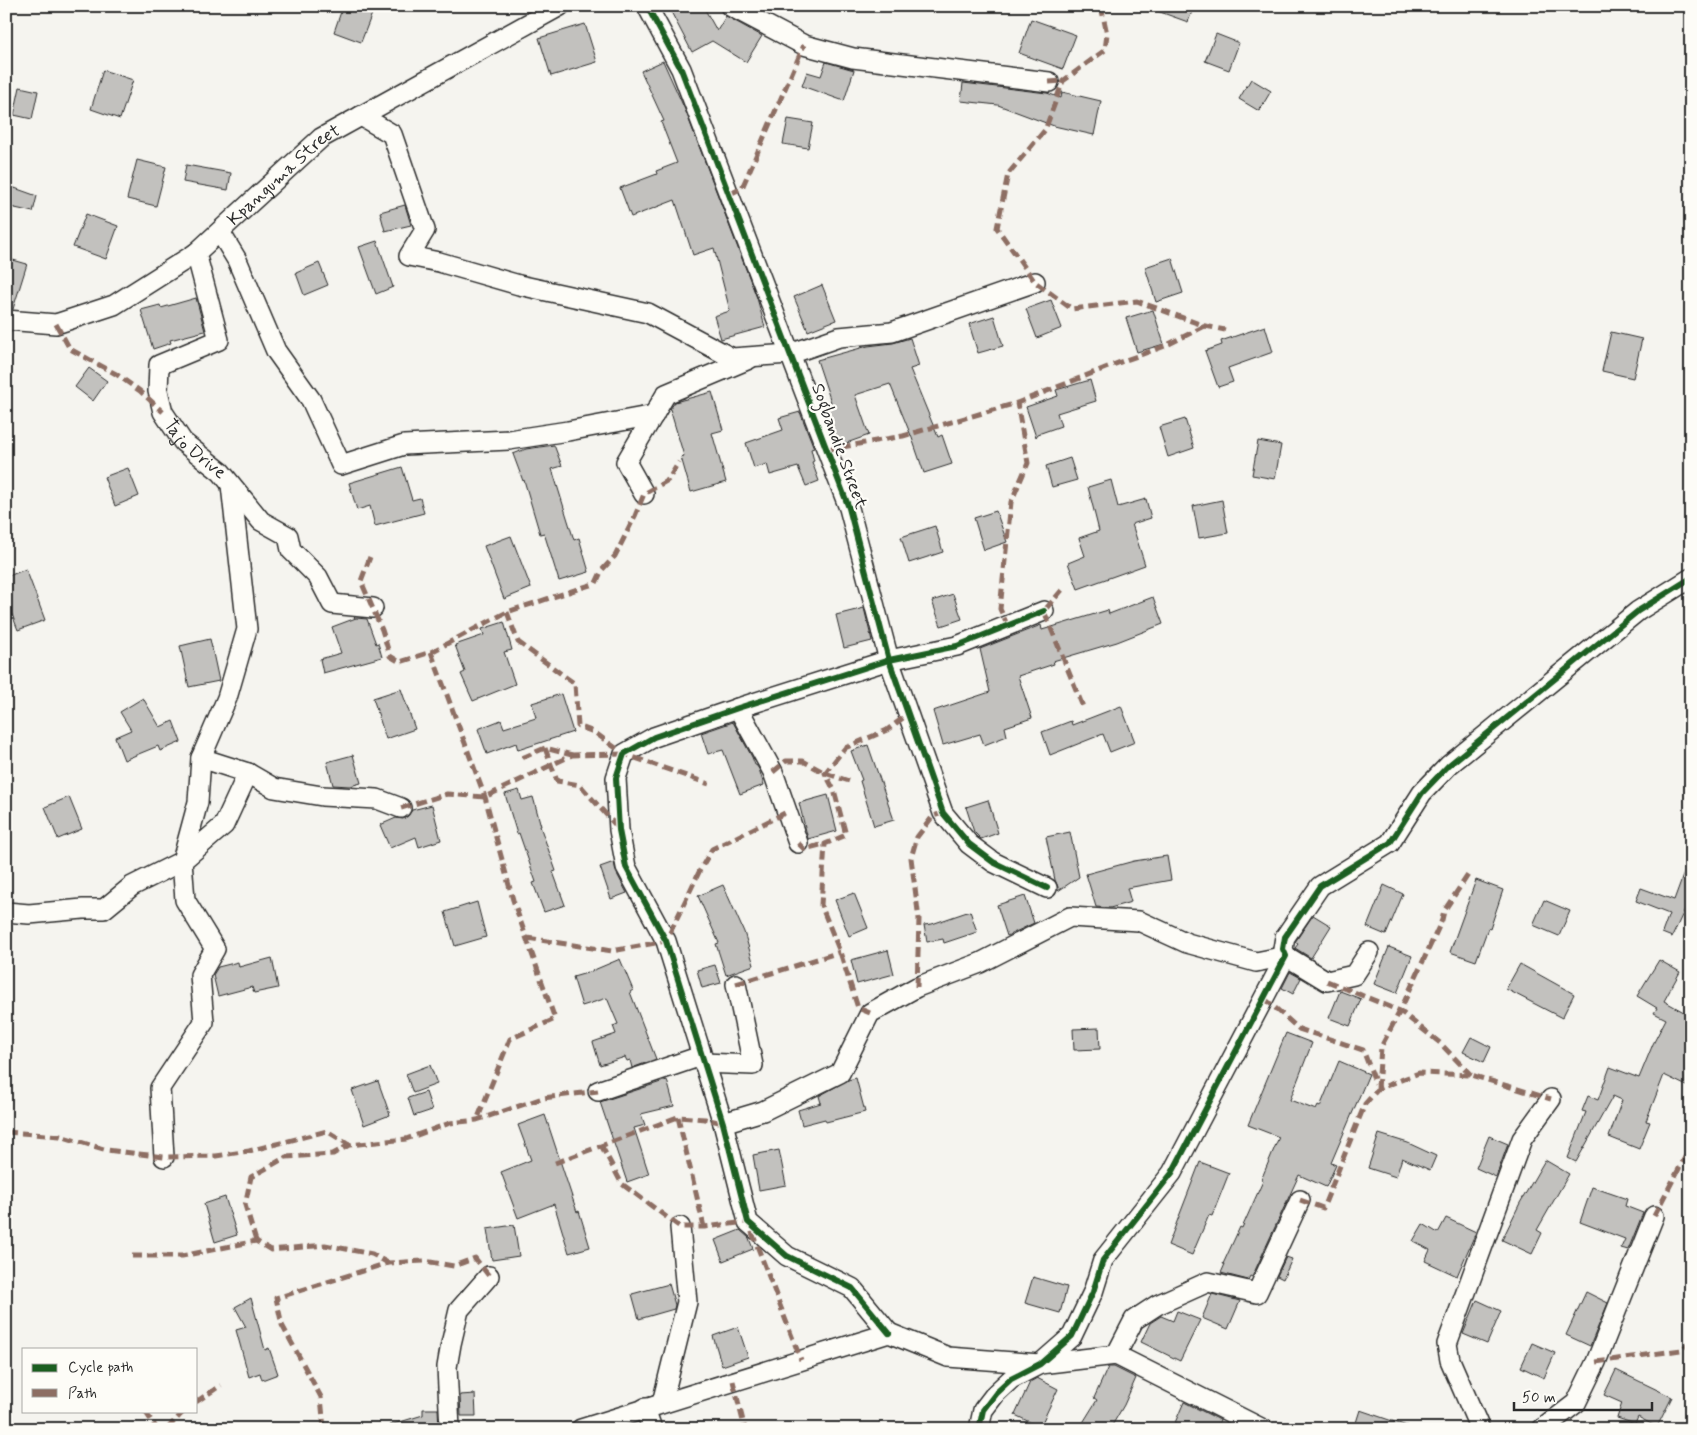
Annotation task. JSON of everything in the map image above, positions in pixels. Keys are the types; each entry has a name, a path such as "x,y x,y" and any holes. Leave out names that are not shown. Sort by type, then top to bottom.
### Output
{"street":[{"name":"Kpanguma Street","path":"6,320 56,324 114,305 196,253 321,138 560,6"},
{"name":"Sogbandie Street","path":"647,6 681,69 849,508 889,660 943,813 969,844 993,862 1047,888"},
{"path":"730,6 804,45 853,58 1049,82"},
{"path":"361,116 392,134 425,230 409,256 439,262 519,286 648,313 732,358 790,354 839,338 892,332 1035,282"},
{"path":"220,232 237,260 276,351 311,400 341,465 404,445 509,440 654,415"},
{"name":"Tajo Drive","path":"196,253 219,340 159,365 158,391 163,412 183,442 221,472 261,521 288,536 291,550 318,577 332,604 373,608"},
{"path":"644,494 626,462 666,394 758,356"},
{"path":"164,1157 160,1088 204,1022 200,975 215,949 185,900 182,861 198,802 201,758 227,698 247,629 232,486"},
{"path":"1369,952 1354,975 1327,982 1286,956 1283,949 1285,937 1320,886 1390,843 1422,793 1449,765 1638,611 1691,578"},
{"path":"1044,611 957,646 889,660 738,708 654,737 624,754 616,778 619,830 626,868 666,941 723,1123 748,1222 787,1256 852,1288 889,1333 948,1357 1040,1364 1116,1355 1239,1423 1263,1429"},
{"path":"738,708 772,772 798,843"},
{"path":"201,758 248,773 274,788 322,796 378,799 401,808"},
{"path":"6,912 29,914 83,908 104,909 132,886 182,861 224,825 248,773"},
{"path":"723,1123 763,1111 840,1073 870,1013 917,986 980,963 1070,917 1139,921 1187,943 1256,962 1286,956"},
{"path":"979,1429 983,1410 996,1393 1011,1379 1040,1364 1072,1336 1093,1292 1103,1260 1172,1172 1286,956"},
{"path":"598,1091 702,1059 753,1065 736,984"},
{"path":"1480,1429 1450,1360 1447,1344 1522,1139 1551,1099"},
{"path":"1116,1355 1134,1320 1157,1305 1208,1282 1257,1294 1300,1200"},
{"path":"1542,1429 1576,1403 1596,1362 1654,1216"},
{"path":"652,1429 653,1405 687,1302 680,1227"},
{"path":"450,1429 447,1367 459,1310 489,1276"},
{"path":"581,1429 889,1333"}],"building":[{"path":"343,6 375,6 361,42 334,32"},
{"path":"668,6 703,6 717,31 726,16 762,36 746,62 712,41 692,52"},
{"path":"1149,6 1194,6 1188,22 1149,8"},
{"path":"1031,19 1076,35 1063,69 1019,53"},
{"path":"585,24 597,62 551,76 539,38"},
{"path":"1216,34 1239,43 1229,70 1205,61"},
{"path":"663,61 686,112 757,298 765,327 721,339 714,316 730,311 714,248 693,255 675,200 631,217 620,188 657,174 656,171 677,163 661,122 664,121 641,71"},
{"path":"826,62 854,70 844,101 802,86 807,72 821,76"},
{"path":"103,70 133,80 120,119 91,109"},
{"path":"1251,79 1271,91 1259,111 1239,99"},
{"path":"963,83 1047,93 1061,98 1062,92 1101,101 1094,135 1054,126 998,105 961,101"},
{"path":"20,87 38,91 32,119 14,115"},
{"path":"788,119 813,123 808,148 783,144"},
{"path":"137,160 166,167 156,206 127,199"},
{"path":"186,165 231,173 228,190 183,182"},
{"path":"9,186 37,196 33,212 6,206"},
{"path":"405,205 411,225 385,231 380,212"},
{"path":"86,214 118,226 106,259 73,247"},
{"path":"377,241 393,287 376,294 359,247"},
{"path":"6,258 27,264 13,309 6,309"},
{"path":"1172,258 1183,293 1156,302 1145,267"},
{"path":"319,263 328,285 304,295 296,273"},
{"path":"822,285 836,320 808,331 794,297"},
{"path":"196,298 205,331 170,340 171,343 153,349 141,310 160,305 161,308"},
{"path":"1051,300 1062,328 1037,338 1026,309"},
{"path":"1153,310 1164,344 1137,352 1126,318"},
{"path":"994,316 1003,346 978,353 969,324"},
{"path":"1265,326 1273,352 1228,368 1233,382 1218,387 1205,351 1222,345 1221,341"},
{"path":"1611,332 1642,339 1633,378 1602,371"},
{"path":"910,338 919,366 910,369 938,437 942,435 952,464 924,473 890,384 855,395 869,435 841,445 839,440 835,441 822,405 831,402 817,360 868,346 893,343"},
{"path":"89,368 107,381 93,401 75,387"},
{"path":"1090,380 1096,401 1057,413 1061,426 1038,434 1036,437 1026,407 1058,396 1056,390"},
{"path":"712,392 723,430 712,433 726,482 691,492 681,457 684,456 670,409 675,402"},
{"path":"800,412 814,448 811,449 814,461 812,462 819,481 806,486 798,467 770,475 767,464 754,468 746,443 783,430 779,418"},
{"path":"1185,419 1194,448 1168,457 1159,427"},
{"path":"1258,441 1281,445 1275,479 1252,475"},
{"path":"554,445 562,466 552,469 574,540 579,538 589,572 559,581 544,533 540,534 524,480 513,454 526,449"},
{"path":"1070,458 1077,480 1052,487 1046,466"},
{"path":"402,467 412,500 420,498 424,513 375,526 370,506 357,510 349,483"},
{"path":"128,468 139,496 115,506 104,477"},
{"path":"1111,480 1118,507 1146,499 1151,518 1132,524 1145,565 1078,589 1068,563 1085,556 1079,538 1099,531 1088,487"},
{"path":"1222,500 1228,533 1199,538 1193,506"},
{"path":"996,511 1007,542 984,550 974,518"},
{"path":"935,526 943,552 909,563 901,537"},
{"path":"511,536 531,588 504,599 484,546"},
{"path":"26,569 45,620 18,630 6,599 6,577"},
{"path":"953,594 962,619 941,626 932,601"},
{"path":"1153,597 1163,624 1117,642 1053,661 1054,664 1018,676 1032,718 1005,727 1007,736 984,745 980,734 943,745 933,711 990,692 980,649 1041,625 1042,630 1108,610 1109,614"},
{"path":"864,608 872,641 844,648 836,615"},
{"path":"356,618 367,619 382,657 323,673 320,659 341,653 332,627"},
{"path":"504,622 512,650 504,652 515,684 473,701 461,674 465,672 455,645 484,635 482,629"},
{"path":"210,639 219,681 189,687 180,646"},
{"path":"401,689 415,729 386,739 373,698"},
{"path":"561,694 573,732 518,750 516,743 487,754 478,729 501,720 504,728 536,718 532,703"},
{"path":"143,698 160,727 173,721 181,742 160,751 158,746 124,760 115,737 131,730 120,712"},
{"path":"1121,706 1135,742 1110,752 1103,734 1050,755 1042,732 1071,721 1072,725"},
{"path":"733,722 755,765 759,769 764,785 740,794 723,750 708,754 701,733"},
{"path":"868,745 894,820 874,826 860,781 862,780 851,751"},
{"path":"353,755 361,783 350,786 333,785 327,762"},
{"path":"519,790 522,800 533,797 540,826 556,871 553,872 565,905 544,912 533,883 536,882 519,833 517,834 505,794"},
{"path":"828,795 837,831 808,839 799,803"},
{"path":"69,797 82,829 58,839 45,807"},
{"path":"988,800 998,833 981,839 974,832 966,807"},
{"path":"432,805 441,840 419,847 416,837 390,848 380,825 396,818 403,819 412,810"},
{"path":"1070,832 1079,877 1058,891 1046,837"},
{"path":"1167,856 1171,880 1127,888 1131,902 1110,908 1096,907 1086,874 1134,861"},
{"path":"1689,859 1691,859 1691,911 1685,909 1672,937 1662,933 1669,914 1636,901 1641,888 1674,900"},
{"path":"614,862 616,872 627,893 611,899 600,867"},
{"path":"1476,880 1503,890 1490,929 1488,928 1476,961 1450,952"},
{"path":"723,885 744,932 754,965 726,975 716,944 719,943 698,896"},
{"path":"1384,885 1403,894 1386,935 1367,927"},
{"path":"854,893 868,928 849,936 835,900"},
{"path":"1025,896 1034,923 1007,936 997,905"},
{"path":"1544,900 1570,911 1559,936 1533,925"},
{"path":"477,902 486,937 455,946 445,912"},
{"path":"970,911 977,932 944,943 943,939 927,942 924,925"},
{"path":"1313,915 1331,926 1311,958 1295,948 1298,944 1295,942"},
{"path":"1389,947 1412,956 1397,993 1374,984"},
{"path":"888,950 894,974 857,984 851,960"},
{"path":"272,958 278,988 254,993 252,987 218,996 213,975 218,967 238,962 239,967"},
{"path":"620,959 633,990 630,992 656,1059 632,1068 630,1060 627,1061 625,1057 600,1065 593,1042 616,1034 613,1026 618,1024 607,998 582,1006 573,977"},
{"path":"1659,960 1680,972 1664,1001 1691,1016 1691,1088 1664,1075 1646,1121 1650,1122 1639,1149 1609,1137 1622,1100 1613,1096 1576,1162 1568,1158 1586,1112 1582,1111 1588,1096 1598,1100 1610,1067 1639,1078 1666,1019 1654,1013 1657,1008 1637,996"},
{"path":"1520,964 1574,994 1562,1018 1506,989"},
{"path":"715,965 721,983 702,988 697,970"},
{"path":"1290,972 1301,978 1293,994 1282,988"},
{"path":"1340,991 1361,999 1350,1026 1329,1018"},
{"path":"1099,1028 1100,1049 1074,1050 1073,1029"},
{"path":"1286,1033 1312,1043 1290,1100 1316,1110 1318,1106 1320,1107 1339,1061 1369,1074 1331,1163 1336,1165 1326,1187 1299,1175 1252,1277 1250,1276 1248,1280 1221,1273 1225,1264 1223,1264 1263,1181 1261,1180 1279,1137 1248,1125"},
{"path":"1471,1037 1491,1047 1484,1062 1463,1052"},
{"path":"430,1065 437,1084 413,1093 406,1074"},
{"path":"856,1078 865,1112 826,1122 825,1119 802,1125 798,1110 821,1103 819,1096 848,1080"},
{"path":"667,1080 674,1106 641,1114 645,1125 634,1128 649,1174 627,1182 600,1102"},
{"path":"378,1081 390,1115 364,1125 352,1090"},
{"path":"426,1092 432,1110 414,1116 408,1098"},
{"path":"545,1115 590,1247 569,1253 554,1204 518,1218 501,1172 531,1160 518,1125"},
{"path":"1379,1134 1408,1143 1436,1156 1430,1170 1402,1158 1396,1177 1368,1168"},
{"path":"1489,1136 1508,1144 1496,1177 1476,1168"},
{"path":"779,1150 786,1185 759,1190 753,1155"},
{"path":"1545,1160 1569,1174 1537,1230 1542,1233 1532,1254 1502,1240 1520,1203"},
{"path":"1200,1162 1229,1173 1212,1216 1209,1215 1192,1255 1168,1245"},
{"path":"1592,1187 1627,1199 1625,1206 1643,1213 1628,1250 1621,1248 1625,1239 1580,1222"},
{"path":"225,1197 237,1235 215,1242 204,1204"},
{"path":"1446,1218 1476,1232 1457,1276 1425,1261 1430,1250 1413,1241 1423,1224 1438,1233"},
{"path":"514,1225 519,1256 492,1260 487,1229"},
{"path":"740,1230 749,1238 753,1249 723,1261 715,1240"},
{"path":"1286,1257 1292,1259 1283,1279 1277,1276"},
{"path":"1033,1277 1067,1287 1060,1313 1025,1303"},
{"path":"669,1284 675,1305 674,1309 639,1319 632,1294"},
{"path":"1586,1292 1608,1303 1590,1346 1566,1335"},
{"path":"1212,1294 1240,1301 1228,1329 1202,1318"},
{"path":"251,1298 265,1350 269,1348 278,1374 262,1380 260,1373 249,1377 236,1330 246,1327 235,1307"},
{"path":"1477,1300 1501,1311 1487,1344 1463,1334"},
{"path":"1177,1311 1200,1320 1180,1361 1141,1342 1150,1323 1161,1316 1173,1321"},
{"path":"738,1327 748,1357 722,1366 713,1336"},
{"path":"1532,1343 1555,1353 1544,1378 1521,1367"},
{"path":"1108,1367 1114,1367 1136,1378 1124,1405 1110,1429 1079,1429 1097,1400 1094,1398"},
{"path":"1616,1370 1672,1397 1657,1427 1638,1417 1635,1424 1617,1418 1622,1403 1604,1395"},
{"path":"1037,1378 1058,1389 1040,1427 1015,1415 1030,1382"},
{"path":"475,1394 476,1416 461,1416 460,1395"},
{"path":"1184,1402 1220,1420 1216,1429 1183,1429 1174,1425"},
{"path":"423,1409 438,1409 439,1429 391,1429 390,1425 423,1415"},
{"path":"1360,1410 1407,1426 1407,1429 1354,1429"}],"marked path":[{"path":"1101,6 1107,34 1105,50 1063,81 1045,130 1008,174 997,228 1035,282 1072,309 1137,301 1205,326 1225,330"},
{"path":"730,194 742,188 804,45"},
{"path":"1049,82 1063,81"},
{"path":"56,324 70,349 116,374 140,391 163,412"},
{"path":"826,450 903,436 1017,403 1165,346 1205,326"},
{"path":"1008,627 1000,609 1011,502 1028,463 1017,403"},
{"path":"370,557 361,581 382,630 390,656 400,662 431,652 507,612 596,583 602,570 615,556 644,494 668,480 679,462"},
{"path":"1062,590 1044,611 1083,707"},
{"path":"507,612 518,642 575,684 578,726 594,732 624,754 709,784"},
{"path":"431,652 485,797 513,900 555,1019 510,1039 477,1120"},
{"path":"870,1013 858,1008 840,952 821,905 825,844 846,835 834,790 825,773 845,748 887,730 908,714"},
{"path":"545,748 557,781 580,785 619,829"},
{"path":"522,758 545,748 572,755"},
{"path":"401,808 447,794 485,797 572,755 624,754"},
{"path":"773,772 786,761 803,761 825,773 849,781"},
{"path":"527,938 612,951 666,941 712,849 787,812"},
{"path":"917,987 919,919 911,858 917,837 933,816 943,813"},
{"path":"798,843 804,849 825,844"},
{"path":"1378,1089 1381,1047 1400,1011 1442,920 1444,911 1468,875"},
{"path":"736,984 840,952"},
{"path":"1327,981 1400,1011 1440,1043 1471,1075"},
{"path":"1264,998 1299,1029 1363,1050 1376,1084"},
{"path":"1300,1200 1323,1208 1365,1104 1378,1089 1419,1073 1471,1075 1551,1099"},
{"path":"256,1241 245,1205 251,1177 286,1157 333,1154 349,1145 406,1139 450,1123 477,1120 543,1098 598,1091"},
{"path":"678,1117 704,1227"},
{"path":"555,1163 678,1117 705,1119 723,1123"},
{"path":"6,1132 60,1136 107,1150 164,1157 216,1156 249,1151 327,1131 349,1145"},
{"path":"601,1145 622,1184 680,1227 704,1227 748,1222 801,1360"},
{"path":"1654,1216 1691,1146"},
{"path":"132,1256 182,1256 256,1241 271,1250 325,1245 372,1254 388,1263"},
{"path":"324,1429 321,1397 282,1325 276,1298 388,1263 425,1261 454,1266 475,1258 489,1276"},
{"path":"1596,1362 1681,1350 1691,1342"},
{"path":"733,1381 745,1429"},
{"path":"198,1401 221,1385"},
{"path":"146,1412 157,1429"},
{"path":"167,1429 183,1412"}],"cycle path":[{"path":"647,6 681,69 849,508 889,660 943,813 969,844 993,862 1047,888"},
{"path":"979,1429 983,1410 996,1393 1011,1379 1040,1364 1072,1336 1093,1292 1103,1260 1172,1173 1286,956 1283,949 1285,937 1320,886 1390,843 1422,793 1449,765 1638,611 1691,578"},
{"path":"889,1333 852,1288 787,1256 748,1222 723,1123 666,941 626,867 619,830 616,778 624,754 654,737 889,660 957,646 1044,611"}]}
